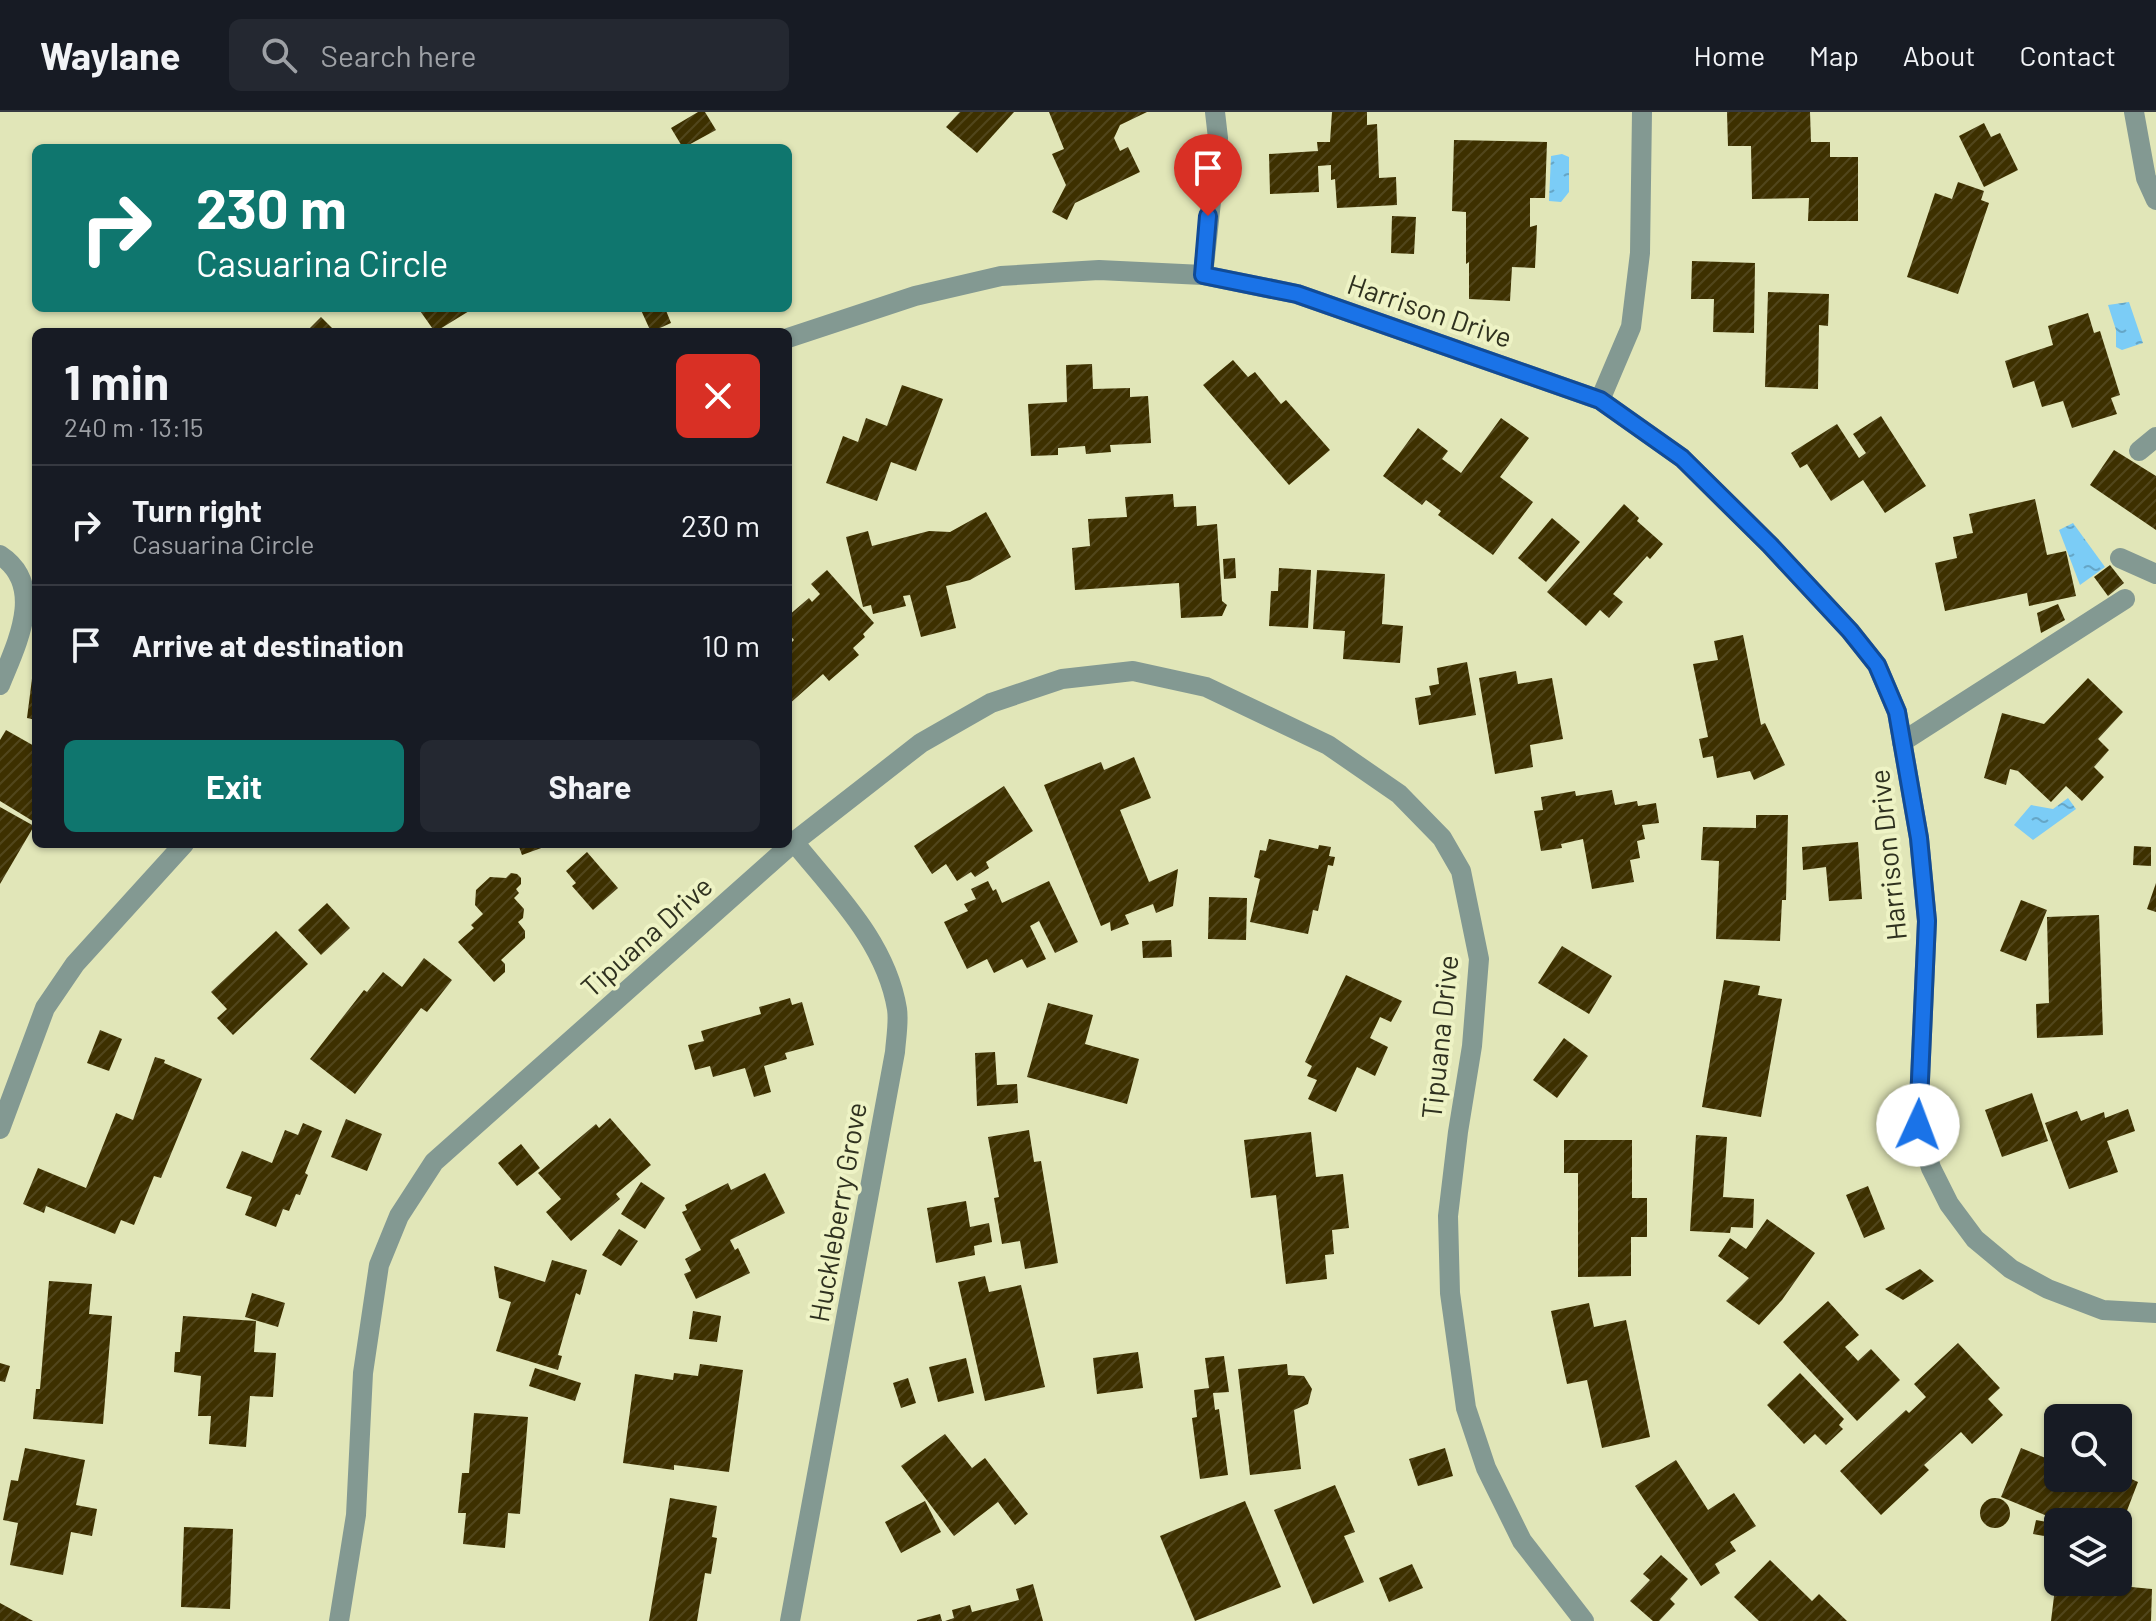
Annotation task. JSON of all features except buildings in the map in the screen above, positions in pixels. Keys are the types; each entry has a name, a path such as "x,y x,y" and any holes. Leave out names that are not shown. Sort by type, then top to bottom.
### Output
{"street":[{"path":"1203,275 1218,138 1215,112"},
{"path":"1600,400 1631,327 1640,253 1642,112"},
{"path":"2134,112 2146,178 2156,200"},
{"name":"Harrison Drive","path":"792,337 915,296 1001,276 1099,270 1203,275 1297,294 1600,400 1682,458 1770,545 1850,631 1877,665 1897,712 1919,838 1927,921 1918,1125 1931,1168 1949,1204 1975,1239 2011,1269 2048,1289 2103,1310 2156,1313"},
{"path":"2139,451 2156,437"},
{"path":"0,555 20,575 25,592 25,608 15,647 0,685"},
{"path":"2120,558 2156,574"},
{"path":"1902,742 2125,599"},
{"name":"Tipuana Drive","path":"794,842 921,743 991,703 1062,679 1133,671 1206,687 1328,745 1399,794 1442,838 1461,871 1479,959 1472,1046 1448,1216 1450,1293 1466,1408 1486,1468 1522,1541 1584,1621"},
{"name":"Huckleberry Grove","path":"790,1621 895,1052 898,1011 889,975 873,940 794,842"},
{"path":"0,1129 45,1008 75,964 180,848"},
{"name":"Tipuana Drive","path":"339,1621 356,1515 363,1373 379,1265 399,1216 434,1162 787,848"}],"water":[{"path":"1562,154 1569,157 1569,192 1561,202 1549,201 1551,156"},
{"path":"2129,302 2143,343 2122,350 2116,347 2116,330 2108,305"},
{"path":"2073,523 2105,567 2080,585 2059,530"},
{"path":"2068,798 2076,809 2033,840 2014,825 2031,805 2053,809"}],"route":[{"path":"1208,216 1203,275 1297,294 1600,400 1682,458 1770,545 1850,631 1877,665 1897,712 1919,838 1927,921 1918,1125"}]}
